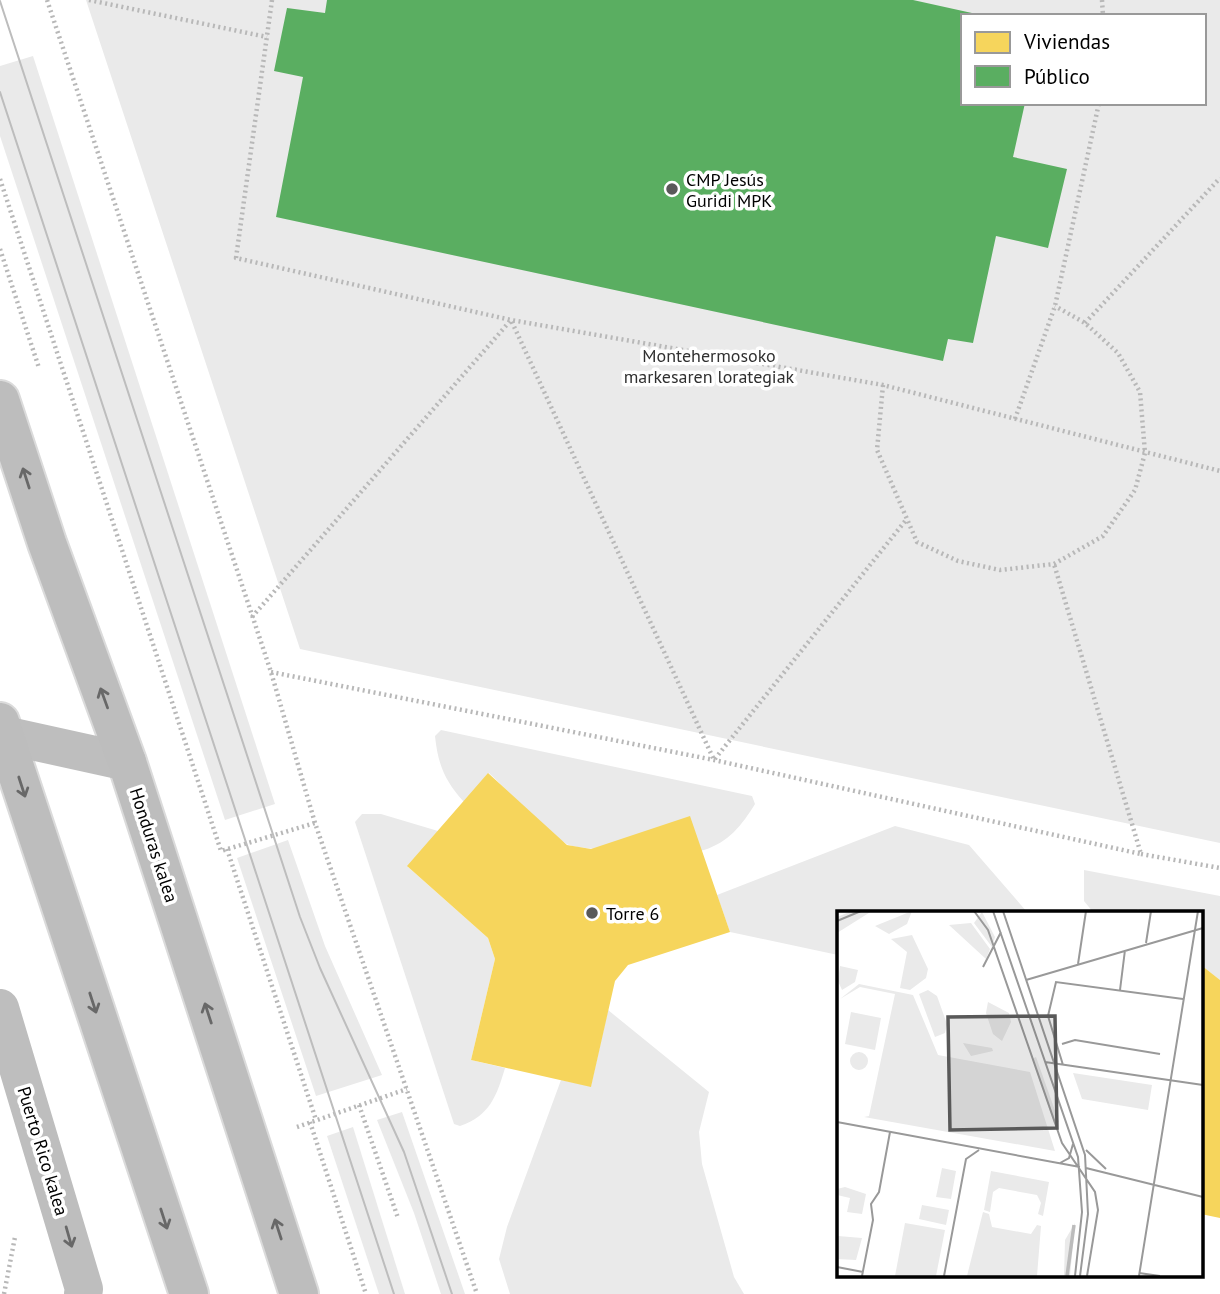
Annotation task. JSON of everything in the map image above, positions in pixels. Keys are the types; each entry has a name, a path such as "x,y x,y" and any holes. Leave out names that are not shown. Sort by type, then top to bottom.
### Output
{"main road":[{"name":"Honduras kalea","path":"0,400 47,543 127,762 299,1294"},
{"path":"1,730 189,1294"}],"street":[{"path":"1,730 127,762"},
{"name":"Puerto Rico kalea","path":"0,1007 84,1289 83,1294"}],"path":[{"path":"47,0 271,672 315,823 477,1294"},
{"path":"89,0 267,37"},
{"path":"272,0 236,258 511,320 883,385 1220,471"},
{"path":"1015,419 1055,306 1099,105"},
{"path":"1085,323 1220,178"},
{"path":"0,179 221,851 315,823"},
{"path":"883,385 877,450 917,542 958,561 1000,570 1054,564 1103,536 1135,491 1145,453 1140,392 1118,353 1085,323 1055,306"},
{"path":"251,618 511,320"},
{"path":"511,320 714,760"},
{"path":"714,760 906,520"},
{"path":"1054,564 1141,854"},
{"path":"271,672 714,760 1141,854 1220,868"},
{"path":"227,849 366,1294"},
{"path":"359,1105 398,1218"},
{"path":"4,1294 16,1233"}],"green space":[{"name":"Montehermosoko markesaren lorategiak","path":"86,0 1220,0 1220,843 300,649"},
{"path":"33,56 275,804 225,820 0,136 0,66"},
{"path":"441,730 752,796 755,804 734,832 704,850 637,852 569,845 489,773 464,802 447,780 440,764 435,736"},
{"path":"362,814 381,814 438,831 408,867 488,938 495,959 471,1060 505,1068 491,1103 479,1117 460,1126 454,1124 355,822"},
{"path":"895,826 969,845 1026,911 837,911 837,955 730,932 717,895"},
{"path":"288,840 325,946 382,1075 316,1096 237,858"},
{"path":"1084,870 1220,896 1220,980 1202,966 1202,911 1092,911 1084,901"},
{"path":"608,1010 709,1092 699,1132 702,1164 734,1277 744,1294 510,1294 499,1259 507,1227 561,1080 591,1086"},
{"path":"402,1112 465,1294 441,1294 414,1213 377,1120"},
{"path":"353,1127 405,1294 379,1294 327,1136"}],"building: Viviendas":[{"name":"Torre 6","path":"488,773 567,845 591,849 690,816 730,932 628,965 615,981 591,1087 471,1060 495,959 488,938 407,866"},
{"path":"1202,966 1220,980 1220,1218 1202,1214"}],"building: Público":[{"name":"CMP Jesús Guridi MPK","path":"327,0 913,0 976,14 961,14 961,105 1025,105 1013,157 1067,169 1048,248 996,236 973,343 948,339 943,361 276,217 303,77 274,71 287,8 325,13"}],"tram line":[{"path":"0,1 300,917 320,968 404,1152 452,1294"},
{"path":"0,92 394,1294"}],"place":[{"name":"CMP Jesús Guridi MPK","path":"672,189"},
{"name":"Torre 6","path":"592,913"}]}
